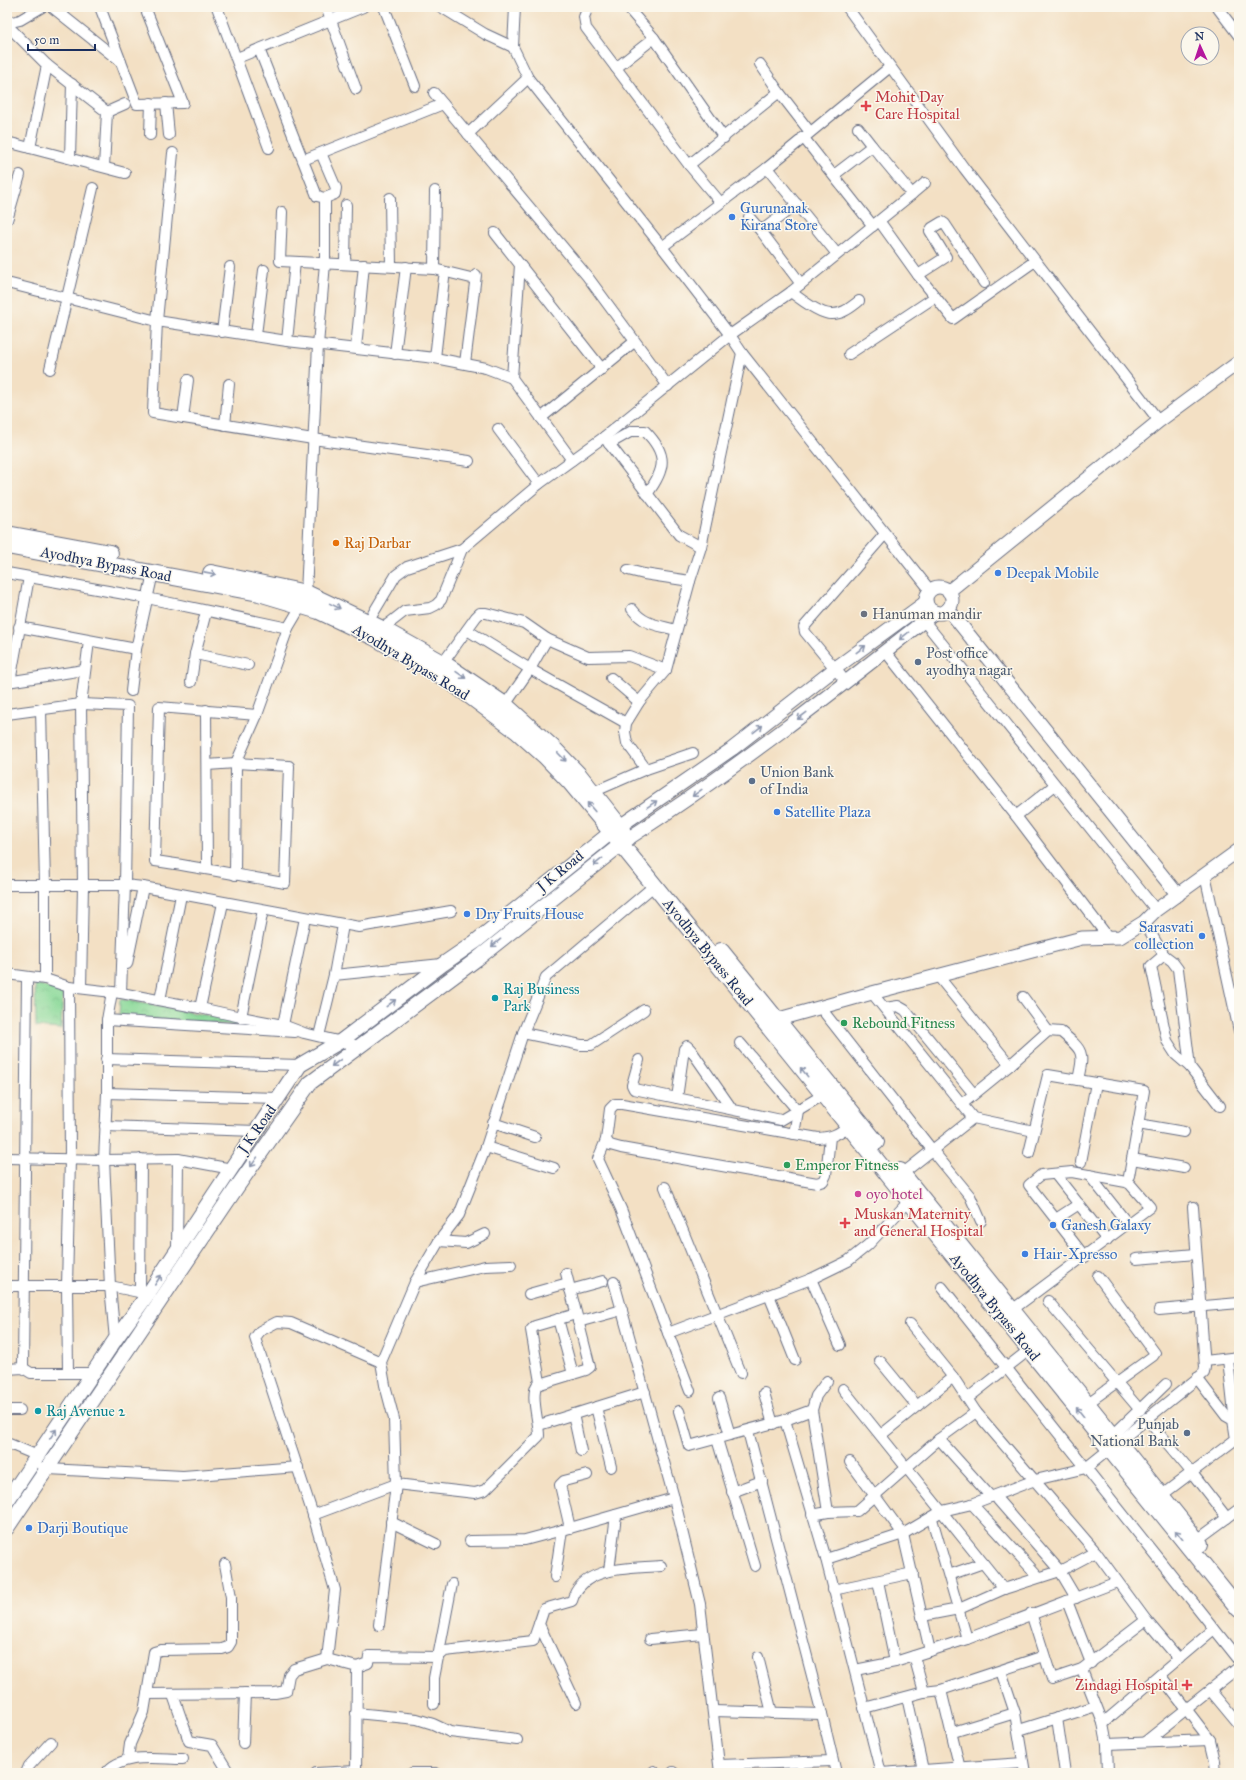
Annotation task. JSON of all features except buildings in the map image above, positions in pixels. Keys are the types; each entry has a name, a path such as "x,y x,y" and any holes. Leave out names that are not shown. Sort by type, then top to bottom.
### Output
{"main road":[{"name":"Ayodhya Bypass Road","path":"7,534 262,582 303,600 368,622 382,629 443,662 505,705 553,748 593,792 654,885 902,1174 1012,1310 1033,1346 1088,1403 1113,1442 1162,1495 1239,1592"},
{"name":"Ayodhya Bypass Road","path":"7,546 259,594 303,600 319,611 374,637 450,681 517,731 545,756 620,835 771,1021 823,1095 848,1126 909,1201 1113,1442 1239,1609"},
{"name":"J K Road","path":"7,1528 48,1469 177,1250 300,1065 341,1041 442,964 475,942 620,835"},
{"name":"J K Road","path":"7,1500 115,1340 310,1083 477,959 620,835"},
{"path":"375,1015 385,1026"}],"street":[{"path":"42,7 20,20 7,24 47,64 107,112"},
{"path":"52,7 122,63"},
{"path":"100,7 137,104 183,103 145,7"},
{"path":"217,7 269,148"},
{"path":"326,7 332,20 356,90"},
{"path":"237,58 363,7"},
{"path":"384,7 414,86"},
{"path":"441,7 485,34 513,47"},
{"path":"515,7 513,47 528,78 662,247 730,335 742,353 885,534 930,601 939,613 948,609 952,602 949,591 940,586 930,601 924,620 846,682 776,736 678,806 620,835"},
{"path":"588,7 584,17 586,28 689,165 720,202"},
{"path":"627,7 654,38 724,138"},
{"path":"848,7 964,168 1159,421"},
{"path":"1217,7 1239,36"},
{"path":"616,68 654,38"},
{"path":"259,49 318,196 325,198 335,194 336,188 321,153"},
{"path":"30,148 47,64"},
{"path":"760,64 834,175 953,319 1035,261"},
{"path":"662,247 767,168 890,67"},
{"path":"468,134 528,78"},
{"path":"70,158 72,84"},
{"path":"689,165 779,92"},
{"path":"434,93 587,276 634,342 668,386"},
{"path":"150,135 151,103"},
{"path":"166,103 169,135"},
{"path":"107,112 125,104"},
{"path":"303,160 443,104"},
{"path":"104,167 107,112"},
{"path":"858,128 912,194"},
{"path":"7,142 124,173"},
{"path":"834,175 872,146"},
{"path":"173,153 157,321 153,413 313,439 469,461"},
{"path":"767,168 838,254"},
{"path":"7,220 20,175"},
{"path":"606,441 668,386 730,335 801,284 925,183"},
{"path":"50,369 93,188"},
{"path":"434,269 435,191"},
{"path":"235,875 236,763 257,715 288,628 303,600 318,345 325,263 325,198"},
{"path":"390,198 391,266"},
{"path":"761,232 797,204"},
{"path":"345,264 346,206"},
{"path":"282,212 280,261 434,269 475,277 465,362"},
{"path":"749,217 801,284"},
{"path":"918,275 946,257 930,231 938,223 942,222 945,224 984,283"},
{"path":"495,234 602,369"},
{"path":"287,341 295,262"},
{"path":"356,348 364,265"},
{"path":"512,378 520,265"},
{"path":"222,332 230,267"},
{"path":"395,354 406,267"},
{"path":"256,335 264,270"},
{"path":"435,358 444,278"},
{"path":"7,283 157,321 222,332 256,335 287,341 465,362 486,368 512,378 572,460"},
{"path":"790,292 810,306 831,314 847,310 859,301"},
{"path":"849,354 935,296"},
{"path":"541,418 634,342"},
{"path":"646,769 627,743 625,732 626,722 639,702 666,670 700,546 742,353"},
{"path":"949,591 1159,421 1238,365"},
{"path":"183,418 188,380"},
{"path":"225,424 229,384"},
{"path":"498,429 538,484"},
{"path":"368,622 396,575 407,567 462,549 538,484 572,460 606,441 632,431 645,431 649,435 661,452 663,463 658,478 647,494"},
{"path":"606,441 678,535 700,546"},
{"path":"846,682 805,632 804,627 885,534"},
{"path":"382,629 406,611 436,605 441,600 462,549"},
{"path":"628,570 690,581"},
{"path":"7,573 147,598 206,612 288,628"},
{"path":"131,691 136,649 153,573"},
{"path":"29,577 9,682 84,670"},
{"path":"620,835 836,669 930,601"},
{"path":"632,609 638,617 645,622 676,630"},
{"path":"948,609 1178,895"},
{"path":"191,682 195,654 206,612"},
{"path":"443,662 480,613 486,613 524,623 547,639 588,657 629,656 666,670"},
{"path":"924,620 1156,910"},
{"path":"20,627 136,649"},
{"path":"467,630 530,669 626,722"},
{"path":"505,705 530,669 547,639"},
{"path":"81,988 83,885 81,704 84,670 89,641"},
{"path":"885,651 1016,816 1108,937"},
{"path":"195,654 248,665"},
{"path":"610,678 639,702"},
{"path":"7,714 81,704 128,706 125,885 116,992"},
{"path":"207,766 236,763 289,766 285,884 235,875 207,868 155,861 159,707 257,715"},
{"path":"42,709 45,979"},
{"path":"206,710 207,868"},
{"path":"593,792 646,769 693,753"},
{"path":"1016,816 1055,785"},
{"path":"771,1021 1082,938 1120,937 1144,922 1156,910 1239,850"},
{"path":"1206,875 1239,1031"},
{"path":"7,885 125,885 143,887 359,927 451,911"},
{"path":"379,1625 396,1484 394,1419 385,1385 381,1362 414,1282 439,1241 460,1214 486,1147 523,1033 546,978 654,885"},
{"path":"115,1340 110,1286 104,1160 107,1093 107,1020 116,992 143,887"},
{"path":"160,1000 181,895"},
{"path":"200,1008 223,903"},
{"path":"241,1017 263,910"},
{"path":"283,1025 305,918"},
{"path":"1144,922 1164,955 1172,961 1178,969 1190,1067"},
{"path":"319,1036 334,975 343,925"},
{"path":"1164,955 1151,966 1167,1041 1176,1055 1190,1067 1220,1106"},
{"path":"334,975 442,964"},
{"path":"7,974 45,979 69,987 116,992 160,1000 283,1025 304,1033"},
{"path":"938,976 1010,1065"},
{"path":"23,1368 27,977"},
{"path":"68,1373 67,1286 70,1159 69,987"},
{"path":"872,993 973,1118 1034,1131"},
{"path":"1023,997 1048,1031"},
{"path":"885,1008 898,1006 905,1010 973,1094"},
{"path":"820,1008 970,1196 981,1221"},
{"path":"523,1033 581,1045 591,1045 644,1010"},
{"path":"107,1020 304,1033 359,1046"},
{"path":"962,1104 1010,1065 1048,1031 1061,1032 1081,1051 1083,1060 1078,1080"},
{"path":"740,1043 798,1111"},
{"path":"677,1098 684,1049 687,1046 732,1109"},
{"path":"106,1059 300,1065"},
{"path":"639,1060 632,1085 634,1089 781,1120 823,1095"},
{"path":"1029,1153 1048,1075 1144,1091 1129,1176"},
{"path":"1081,1162 1096,1083"},
{"path":"107,1093 279,1098"},
{"path":"690,1391 621,1210 598,1159 606,1140 610,1109 615,1104 622,1104 818,1138 830,1137 839,1134 848,1126"},
{"path":"794,1134 798,1111"},
{"path":"902,1174 973,1118"},
{"path":"493,1123 535,1136"},
{"path":"1138,1124 1184,1132"},
{"path":"105,1126 257,1131"},
{"path":"606,1140 610,1145 621,1148 817,1183 823,1181 826,1175 830,1137"},
{"path":"486,1147 554,1168"},
{"path":"7,1158 104,1160 178,1158 232,1169"},
{"path":"177,1250 178,1158"},
{"path":"7,1286 110,1286 146,1301 141,1159"},
{"path":"1132,1159 1184,1168"},
{"path":"1012,1310 1085,1257 1150,1207 1130,1184 1126,1182 1072,1172 1041,1175 1029,1185 1085,1257"},
{"path":"1055,1174 1107,1240"},
{"path":"1089,1175 1128,1224"},
{"path":"665,1186 741,1373"},
{"path":"668,1333 769,1295 848,1261 868,1245 909,1201"},
{"path":"1056,1219 1079,1204"},
{"path":"1113,1442 1204,1373 1205,1361 1193,1207"},
{"path":"439,1241 466,1243 485,1234"},
{"path":"1136,1259 1196,1254"},
{"path":"414,1282 485,1266 511,1265"},
{"path":"1088,1403 1117,1383 1155,1353 1098,1276"},
{"path":"811,1278 840,1345"},
{"path":"529,1294 568,1282 603,1281"},
{"path":"313,1515 396,1484 475,1493 485,1490 539,1436 539,1425 534,1392 537,1384 586,1370 590,1367 568,1282"},
{"path":"614,1282 674,1498 700,1604 720,1769 832,1761"},
{"path":"942,1286 1239,1660"},
{"path":"769,1295 795,1360"},
{"path":"1048,1301 1140,1410"},
{"path":"1159,1310 1239,1303"},
{"path":"540,1382 530,1330 535,1326 558,1319 577,1318 622,1310"},
{"path":"558,1319 573,1374"},
{"path":"327,1659 335,1590 298,1467 255,1338 260,1331 277,1322 291,1323 381,1362"},
{"path":"910,1324 953,1376 976,1412 1096,1552 1146,1620 1179,1659"},
{"path":"968,1398 1033,1346"},
{"path":"1205,1361 1239,1357"},
{"path":"1162,1495 1236,1439 1236,1420 1234,1414 1228,1358"},
{"path":"880,1362 917,1406"},
{"path":"7,1369 23,1368 31,1373 94,1373"},
{"path":"881,1435 953,1376"},
{"path":"1197,1378 1226,1416 1236,1420"},
{"path":"827,1381 816,1396 812,1410 828,1512"},
{"path":"826,1559 904,1534 932,1519 942,1511 995,1498 1035,1480 1086,1468 1113,1442 1140,1410 1166,1384"},
{"path":"843,1389 1004,1589"},
{"path":"539,1425 645,1392"},
{"path":"764,1393 773,1424"},
{"path":"719,1398 730,1435"},
{"path":"596,1407 611,1467"},
{"path":"7,1410 20,1410"},
{"path":"679,1411 689,1446 773,1424 812,1410"},
{"path":"812,1515 828,1512 857,1511 939,1439 976,1412"},
{"path":"573,1414 581,1452"},
{"path":"1146,1418 1227,1518"},
{"path":"786,1420 812,1515 826,1559 881,1773 923,1770 1024,1768 1016,1713 1001,1671"},
{"path":"748,1431 836,1773"},
{"path":"717,1439 754,1566"},
{"path":"939,1439 995,1498 1060,1571 1072,1599 1091,1663"},
{"path":"7,1443 36,1459 48,1469 183,1476 298,1467"},
{"path":"850,1462 904,1534 930,1651"},
{"path":"555,1577 566,1529 560,1485 564,1481 587,1475"},
{"path":"732,1492 762,1481"},
{"path":"470,1541 525,1540 674,1498"},
{"path":"972,1504 1039,1578"},
{"path":"1197,1540 1239,1509"},
{"path":"609,1571 616,1515"},
{"path":"932,1519 968,1639"},
{"path":"391,1522 436,1544"},
{"path":"922,1616 959,1608 1004,1589 1060,1571 1096,1552"},
{"path":"949,1575 983,1563"},
{"path":"128,1759 130,1744 142,1718 154,1652 161,1650 222,1649 228,1647 231,1642 230,1597 225,1564"},
{"path":"147,1694 173,1695 286,1691 289,1675 294,1668 327,1659 357,1667 368,1663 369,1656 438,1657 445,1651 533,1641 544,1609 572,1601 574,1593 586,1579 599,1573 609,1571 661,1566"},
{"path":"833,1590 912,1573"},
{"path":"878,1581 895,1662"},
{"path":"855,1670 895,1662 968,1639 1031,1613 1117,1582"},
{"path":"434,1704 434,1678 452,1584"},
{"path":"1031,1613 1052,1678 1082,1669 1146,1620"},
{"path":"539,1624 576,1703"},
{"path":"1103,1723 1214,1629"},
{"path":"650,1639 703,1634"},
{"path":"914,1656 924,1692"},
{"path":"864,1708 924,1692 941,1690 1044,1656"},
{"path":"758,1657 772,1713"},
{"path":"316,1773 356,1772 357,1667"},
{"path":"1145,1742 1239,1667"},
{"path":"1082,1669 1103,1723 1107,1744 1108,1773"},
{"path":"1160,1675 1210,1740 1216,1773"},
{"path":"941,1690 953,1732 961,1770"},
{"path":"1210,1690 1239,1725"},
{"path":"243,1743 245,1693"},
{"path":"173,1695 189,1741 212,1745 229,1773"},
{"path":"907,1697 923,1770"},
{"path":"1019,1730 1096,1706"},
{"path":"713,1711 822,1714"},
{"path":"356,1713 417,1719 433,1724 450,1732 487,1738 517,1740"},
{"path":"953,1732 1016,1713"},
{"path":"1057,1718 1065,1773"},
{"path":"1107,1744 1210,1740"},
{"path":"26,1773 29,1766 51,1742"},
{"path":"106,1773 117,1763 128,1759 183,1759"},
{"path":"412,1773 436,1773"}],"green space":[{"path":"35,984 63,991 61,1029 36,1027"},
{"path":"120,999 275,1028 119,1017"}],"place":[{"name":"Mohit Day Care Hospital","path":"866,106"},
{"name":"Gurunanak Kirana Store","path":"732,217"},
{"name":"Raj Darbar","path":"336,543"},
{"name":"Deepak Mobile","path":"998,573"},
{"name":"Hanuman mandir","path":"864,614"},
{"name":"Post office ayodhya nagar","path":"918,662"},
{"name":"Union Bank of India","path":"752,781"},
{"name":"Satellite Plaza","path":"777,812"},
{"name":"Dry Fruits House","path":"467,914"},
{"name":"Sarasvati collection","path":"1202,936"},
{"name":"Raj Business Park","path":"495,998"},
{"name":"Rebound Fitness","path":"844,1023"},
{"name":"Emperor Fitness","path":"787,1165"},
{"name":"oyo hotel","path":"858,1194"},
{"name":"Muskan Maternity and General Hospital","path":"845,1223"},
{"name":"Ganesh Galaxy","path":"1053,1225"},
{"name":"Hair-Xpresso","path":"1025,1254"},
{"name":"Raj Avenue 2","path":"38,1411"},
{"name":"Punjab National Bank","path":"1187,1433"},
{"name":"Darji Boutique","path":"29,1528"},
{"name":"Zindagi Hospital","path":"1187,1685"}]}
